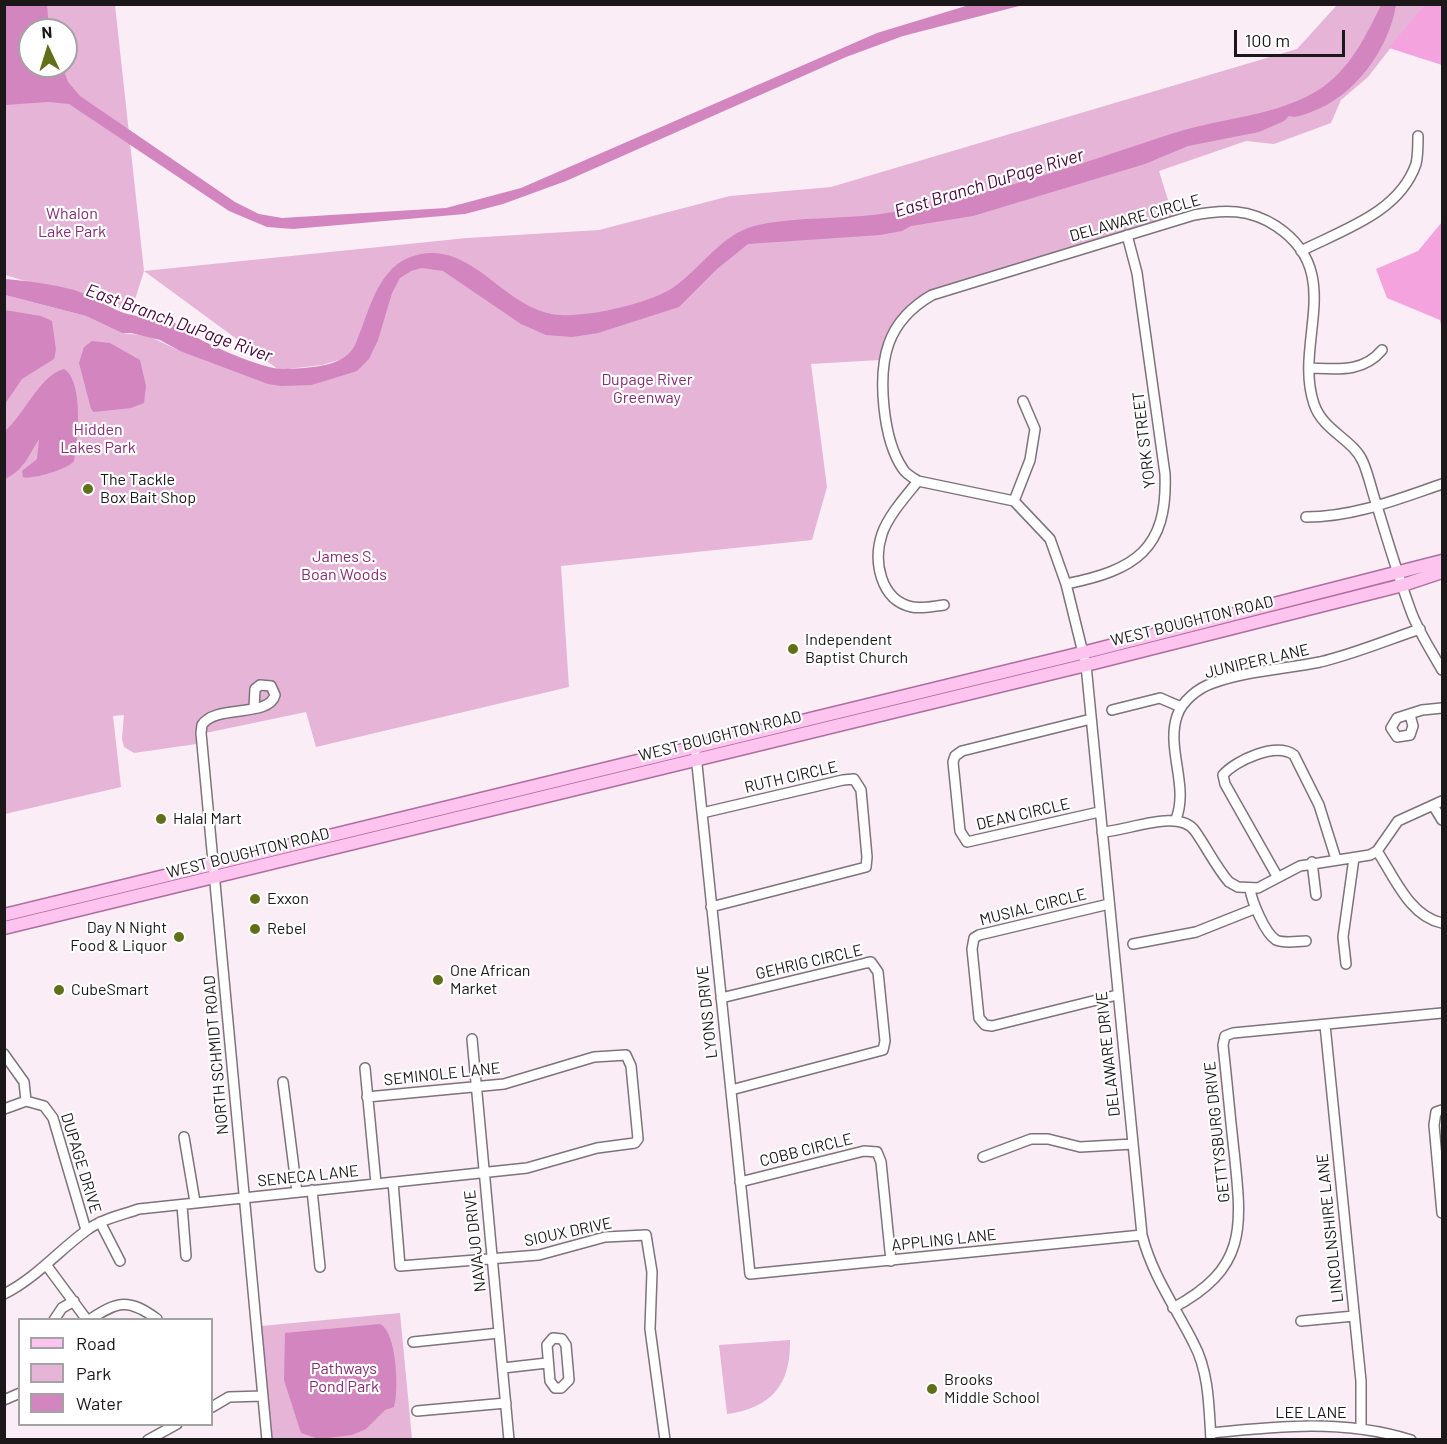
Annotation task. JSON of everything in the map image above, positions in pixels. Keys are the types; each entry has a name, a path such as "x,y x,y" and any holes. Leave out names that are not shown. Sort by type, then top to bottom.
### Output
{"main road":[{"name":"WEST BOUGHTON ROAD","path":"1401,579 1443,561"},
{"name":"WEST BOUGHTON ROAD","path":"4,915 634,761 695,753 1084,659 1401,579 1443,572"},
{"name":"WEST BOUGHTON ROAD","path":"4,928 635,775 695,753"}],"street":[{"path":"1300,251 1382,210 1409,177 1416,162 1418,136"},
{"name":"DELAWARE CIRCLE","path":"918,481 904,471 890,437 885,359 890,341 903,319 915,307 932,295 1221,209 1262,217 1287,233 1310,267 1315,288 1310,368 1314,405 1332,431 1362,460 1420,629 1443,670"},
{"name":"YORK STREET","path":"1066,584 1120,569 1140,555 1151,543 1160,525 1166,501 1165,474 1140,295 1127,236"},
{"path":"1310,368 1362,366 1374,360 1382,350"},
{"path":"1014,501 1030,460 1035,429 1023,401"},
{"path":"944,605 913,607 902,603 882,581 877,567 882,532 918,481 1014,501 1050,539 1066,584 1084,659"},
{"path":"1306,518 1327,517 1377,506 1443,484"},
{"name":"JUNIPER LANE","path":"1181,707 1194,693 1212,683 1323,661 1420,629"},
{"path":"1432,653 1443,648"},
{"name":"DELAWARE DRIVE","path":"1084,659 1142,1235 1173,1308 1195,1344 1201,1361 1211,1436"},
{"path":"1112,710 1160,698 1181,707 1176,718 1181,794 1176,819"},
{"name":"NORTH SCHMIDT ROAD","path":"254,708 210,717 202,725 267,1440"},
{"path":"1410,715 1422,710 1443,708"},
{"name":"DEAN CIRCLE","path":"1091,719 962,751 955,756 953,762 960,831 967,842 1100,812"},
{"path":"1278,876 1225,784 1223,775 1230,767 1276,749 1287,750 1294,755 1319,805 1336,859"},
{"name":"LYONS DRIVE","path":"695,753 750,1274"},
{"path":"634,761 635,775"},
{"name":"RUTH CIRCLE","path":"702,813 843,780 856,780 861,790 866,867 711,907"},
{"path":"1102,832 1176,819 1189,823 1230,882 1250,889 1258,888 1278,876 1312,862 1354,858 1377,851 1398,821 1438,804 1443,820"},
{"path":"1377,851 1410,902 1422,915 1443,923"},
{"path":"1346,964 1343,937 1354,858"},
{"path":"1312,862 1316,896"},
{"path":"1250,889 1254,909 1277,940 1306,941"},
{"name":"MUSIAL CIRCLE","path":"1109,904 979,935 974,938 972,949 979,1018 985,1025 992,1026 1117,996"},
{"path":"1134,944 1206,929 1254,909"},
{"name":"GEHRIG CIRCLE","path":"721,998 871,962 878,972 885,1041 883,1050 730,1090"},
{"name":"GETTYSBURG DRIVE","path":"1173,1308 1196,1296 1217,1277 1230,1258 1237,1235 1239,1202 1223,1045 1225,1036 1233,1033 1443,1013"},
{"name":"LINCOLNSHIRE LANE","path":"1325,1025 1362,1396 1361,1428"},
{"name":"NAVAJO DRIVE","path":"472,1039 509,1440"},
{"path":"4,1054 24,1082 26,1101 4,1109"},
{"name":"SEMINOLE LANE","path":"367,1097 504,1084 603,1056 626,1055 631,1066 637,1142"},
{"path":"364,1068 376,1184"},
{"path":"283,1082 297,1192"},
{"name":"DUPAGE DRIVE","path":"26,1101 44,1106 53,1118 86,1230"},
{"path":"1443,1110 1436,1112 1434,1125 1443,1213"},
{"path":"184,1137 195,1202"},
{"path":"983,1157 1031,1139 1048,1139 1080,1147 1133,1144"},
{"name":"SENECA LANE","path":"4,1294 47,1266 86,1230 100,1222 139,1209 484,1174 527,1168 597,1148 637,1142"},
{"name":"COBB CIRCLE","path":"740,1182 864,1151 877,1152 881,1162 891,1261"},
{"name":"SIOUX DRIVE","path":"393,1182 400,1266 539,1255 605,1237 646,1235 652,1272 651,1340 665,1440"},
{"path":"312,1190 320,1267"},
{"path":"182,1205 186,1257"},
{"path":"100,1222 120,1261"},
{"name":"APPLING LANE","path":"750,1274 1142,1235"},
{"path":"47,1266 87,1318"},
{"path":"55,1318 62,1308 74,1301"},
{"path":"91,1318 106,1308 127,1303 142,1308 156,1318"},
{"path":"1301,1322 1354,1317"},
{"path":"413,1342 499,1333"},
{"path":"553,1338 562,1339 566,1345 569,1380 564,1387 558,1389 551,1384 547,1363 548,1342 553,1338"},
{"path":"503,1368 547,1363"},
{"path":"4,1400 18,1394"},
{"path":"213,1406 229,1397 263,1396"},
{"path":"417,1410 506,1403"},
{"name":"LEE LANE","path":"1211,1436 1294,1425 1361,1428 1411,1440"},
{"path":"148,1440 175,1426"}],"green space":[{"name":"Whalon Lake Park","path":"4,5 115,5 144,271 131,312 5,275"},
{"path":"1337,5 1424,5 1368,77 1341,100 1331,123 1274,144 1246,141 1159,171 1173,216 938,288 916,300 899,316 882,348 879,360 811,364 827,487 812,540 561,566 569,687 316,747 306,712 196,735 196,744 134,753 124,747 122,739 124,715 113,716 121,787 5,814 5,295 86,316 122,333 148,336 180,351 312,385 356,370 339,360 322,365 279,370 144,271 467,238 599,230 730,196 831,187 1297,49"},
{"name":"Pathways Pond Park","path":"400,1313 412,1439 272,1439 261,1326"},
{"path":"790,1340 787,1370 775,1392 756,1406 727,1414 719,1345"}],"shaded area":[{"path":"1424,5 1442,5 1442,65 1389,48"},
{"path":"1442,222 1442,331 1440,320 1387,298 1376,269 1418,251"}],"water":[{"path":"5,4 47,5 48,18 18,18 18,78 66,78 80,96 235,202 259,214 282,218 446,208 521,188 877,33 969,5 1023,5 903,36 846,57 566,181 503,204 465,214 293,229 267,227 229,211 69,104 48,102 5,105"},
{"path":"1381,5 1396,5 1386,38 1377,54 1355,83 1327,105 1311,112 1289,116 1284,121 1259,132 1188,146 1145,164 973,216 911,226 902,231 880,235 748,244 717,269 679,307 598,333 572,337 546,335 521,324 443,271 422,268 411,271 400,278 392,293 378,340 369,359 357,371 312,385 281,386 268,384 180,351 160,340 122,333 86,316 5,295 5,279 74,290 124,313 170,321 199,339 237,356 264,366 284,369 320,366 345,357 354,346 375,294 388,273 397,264 421,254 441,254 458,259 475,268 524,303 542,311 573,315 603,311 664,293 684,279 721,244 742,230 754,226 786,221 887,213 960,199 1032,179 1174,133 1288,105 1323,87 1342,70 1364,38"},
{"path":"5,310 41,316 52,321 56,350 54,359 22,379 5,404"},
{"path":"92,341 110,343 140,360 146,386 144,403 131,408 94,412 91,409 79,363 84,347"},
{"path":"64,369 75,386 77,398 78,426 74,461 50,473 23,477 22,471 37,459 39,439 21,467 5,479 5,431 47,379"},
{"name":"Pathways Pond Park","path":"380,1324 386,1329 393,1350 396,1376 394,1407 385,1410 366,1429 352,1435 319,1439 301,1433 284,1380 285,1333"}],"place":[{"name":"The Tackle Box Bait Shop","path":"88,489"},
{"name":"Independent Baptist Church","path":"793,649"},
{"name":"Halal Mart","path":"161,819"},
{"name":"Exxon","path":"255,899"},
{"name":"Rebel","path":"255,929"},
{"name":"Day N Night Food & Liquor","path":"179,937"},
{"name":"One African Market","path":"438,980"},
{"name":"CubeSmart","path":"59,990"},
{"name":"Brooks Middle School","path":"932,1389"}],"water label":[{"name":"East Branch DuPage River","path":"989,183"},
{"name":"East Branch DuPage River","path":"179,323"}],"park label":[{"name":"Dupage River Greenway","path":"647,389"},
{"name":"Hidden Lakes Park","path":"98,439"},
{"name":"James S. Boan Woods","path":"344,566"}]}
